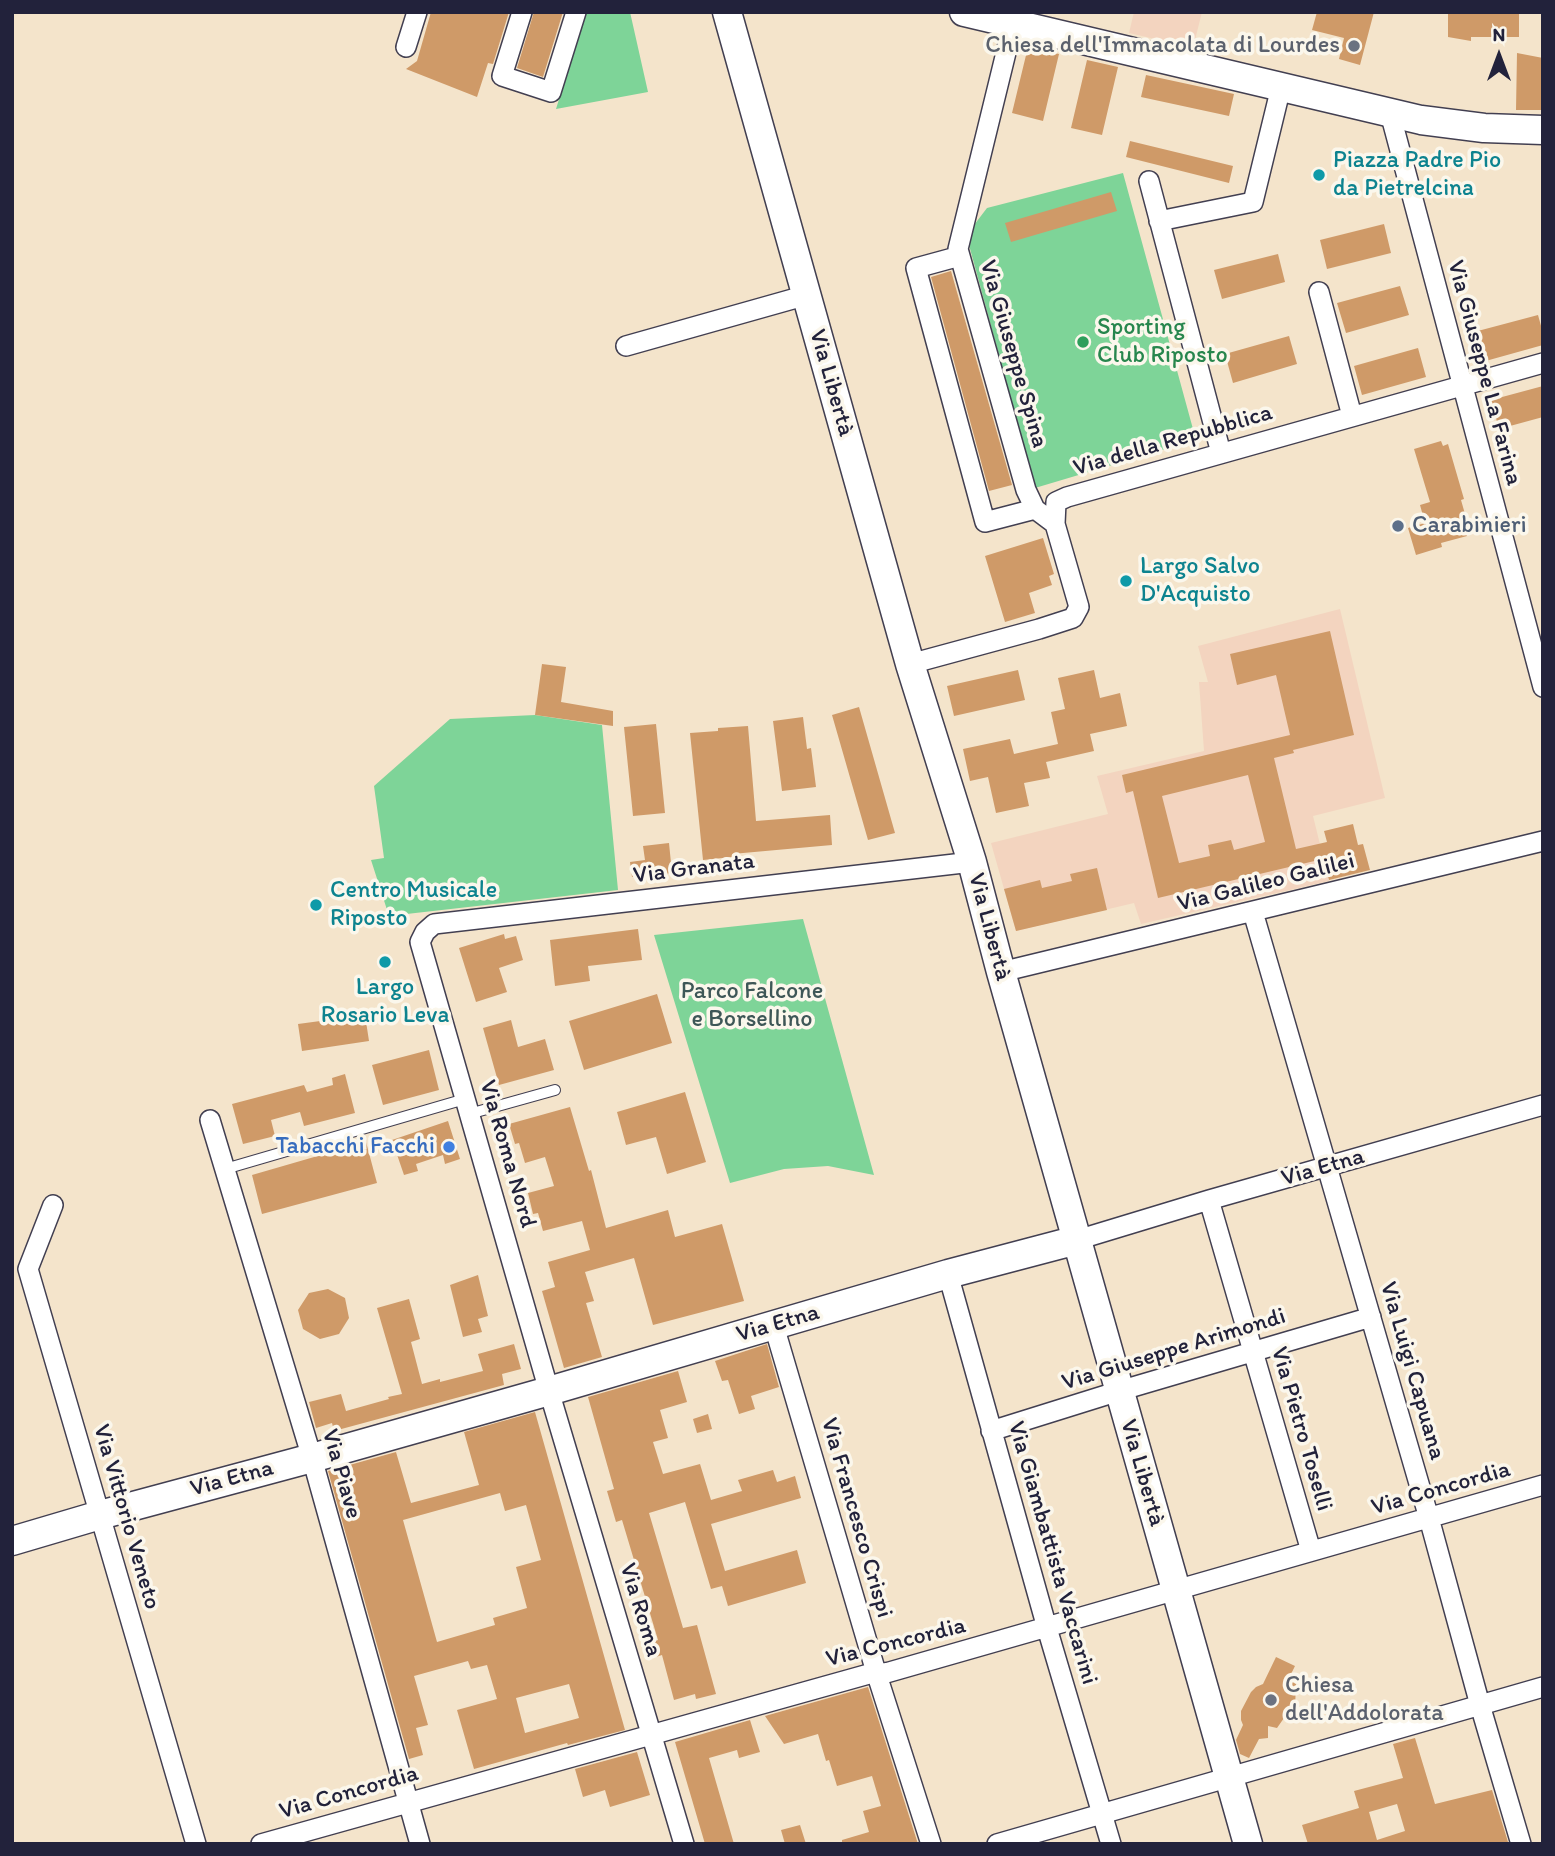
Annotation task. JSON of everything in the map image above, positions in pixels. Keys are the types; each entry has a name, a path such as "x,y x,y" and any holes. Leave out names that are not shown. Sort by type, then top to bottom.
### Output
{"street":[{"path":"406,47 417,12"},
{"path":"522,12 502,76 551,92 576,12"},
{"name":"Via Libertà","path":"727,12 910,664 972,862 1248,1844"},
{"path":"965,12 1421,120 1484,128 1543,130"},
{"name":"Via Giuseppe Spina","path":"1013,24 958,248 1026,490 1035,509"},
{"path":"1159,221 1253,202 1281,87"},
{"name":"Via Giuseppe La Farina","path":"1390,113 1543,687"},
{"path":"1149,181 1221,453"},
{"path":"910,664 1073,618 1079,607 1055,524 1035,509 985,522 916,268 960,256"},
{"path":"1319,292 1352,416"},
{"path":"626,346 807,295"},
{"name":"Via della Repubblica","path":"1055,524 1056,502 1067,496 1543,363"},
{"name":"Via Galileo Galilei","path":"1001,972 1543,841"},
{"name":"Via Granata","path":"425,932 434,924 972,862"},
{"name":"Via Luigi Capuana","path":"1253,912 1521,1844"},
{"name":"Via Roma Nord","path":"425,932 420,942 549,1391"},
{"name":"Via Etna","path":"12,1541 549,1391 1543,1105"},
{"name":"Via Piave","path":"210,1120 312,1458 420,1844"},
{"name":"Via Pietro Toselli","path":"1209,1200 1311,1551"},
{"name":"Via Vittorio Veneto","path":"53,1205 28,1269 196,1844"},
{"name":"Via Giambattista Vaccarini","path":"948,1275 1111,1844"},
{"name":"Via Giuseppe Arimondi","path":"991,1431 1371,1317"},
{"name":"Via Francesco Crispi","path":"774,1326 876,1672 931,1844"},
{"name":"Via Roma","path":"549,1391 684,1844"},
{"name":"Via Concordia","path":"261,1844 650,1734 1047,1628 1543,1485"},
{"path":"997,1844 1543,1687"}],"lane":[{"path":"225,1169 467,1106 555,1090"}],"shaded area":[{"path":"1134,12 1202,12 1193,48 1183,46 1184,41 1173,39 1172,43 1129,33"},
{"path":"1340,609 1385,798 1313,816 1329,881 1141,924 1134,903 1016,931 991,843 1108,814 1097,776 1204,751 1199,682 1208,682 1198,646"}],"green space":[{"path":"586,12 630,12 648,92 556,109"},
{"name":"Sporting Club Riposto","path":"1123,173 1196,440 1035,488 969,245 971,229 987,208"},
{"path":"535,715 602,725 618,890 389,916 371,860 384,858 374,786 450,719"},
{"name":"Parco Falcone e Borsellino","path":"803,919 874,1175 828,1166 784,1169 730,1183 654,935"}],"building":[{"path":"431,12 509,12 493,64 488,63 477,97 406,69 417,61"},
{"path":"534,12 563,12 543,77 517,68"},
{"name":"Chiesa dell'Immacolata di Lourdes","path":"1317,12 1374,12 1360,65 1339,59 1344,38 1312,30"},
{"path":"1448,12 1519,12 1519,37 1471,37 1471,41 1448,37"},
{"path":"1028,47 1059,54 1043,121 1012,113"},
{"path":"1517,53 1543,58 1543,110 1516,110"},
{"path":"1087,60 1118,67 1102,135 1071,128"},
{"path":"1146,75 1234,94 1229,116 1141,97"},
{"path":"1130,141 1233,166 1229,183 1126,157"},
{"path":"1111,192 1117,211 1011,242 1005,223"},
{"path":"1384,224 1391,253 1327,269 1320,240"},
{"path":"1278,254 1285,282 1222,299 1214,270"},
{"path":"951,271 1012,485 989,491 931,277"},
{"path":"1400,286 1409,315 1346,333 1337,303"},
{"path":"1538,315 1543,345 1482,362 1474,332"},
{"path":"1289,336 1297,364 1233,383 1225,354"},
{"path":"1418,348 1426,377 1362,395 1354,366"},
{"path":"1543,386 1543,417 1499,429 1491,400"},
{"path":"1441,441 1443,446 1448,444 1464,499 1461,500 1467,521 1463,522 1467,536 1441,543 1442,547 1416,555 1408,528 1425,523 1420,505 1430,502 1414,449"},
{"path":"1043,538 1054,574 1049,576 1052,585 1029,593 1035,613 1005,622 985,556"},
{"path":"1330,631 1354,735 1293,750 1294,753 1274,758 1296,849 1327,842 1324,831 1353,824 1358,845 1363,844 1370,870 1329,880 1323,859 1158,898 1133,791 1126,793 1122,775 1290,735 1276,675 1237,685 1230,654","holes":["1248,775 1265,842 1234,850 1231,840 1208,845 1210,856 1179,863 1162,796"]},
{"path":"542,664 566,667 561,702 613,711 613,726 535,715"},
{"path":"1018,670 1025,700 954,716 947,686"},
{"path":"1094,670 1100,698 1120,693 1127,726 1090,734 1094,751 1046,762 1050,778 1024,783 1029,806 996,813 988,777 970,781 963,749 1010,739 1014,754 1058,744 1051,712 1065,709 1058,678"},
{"path":"859,707 895,833 868,840 832,715"},
{"path":"803,717 807,749 811,748 816,787 782,791 773,721"},
{"path":"656,724 665,813 633,816 624,727"},
{"path":"748,726 756,821 830,815 832,845 732,854 732,857 703,860 690,733"},
{"path":"669,843 672,873 632,877 630,862 645,860 643,846"},
{"path":"1097,868 1107,910 1016,931 1004,889 1040,880 1042,888 1072,881 1070,874"},
{"path":"638,929 642,960 588,966 590,981 555,986 550,940"},
{"path":"504,934 505,939 516,936 523,960 499,968 507,992 476,1002 459,948"},
{"path":"657,994 672,1043 584,1070 569,1021"},
{"path":"365,1015 369,1041 302,1051 298,1024"},
{"path":"511,1020 518,1047 545,1039 554,1070 499,1085 483,1028"},
{"path":"429,1050 439,1090 383,1105 372,1065"},
{"path":"345,1074 355,1113 304,1126 300,1112 271,1120 275,1136 243,1144 232,1104 304,1085 307,1092 333,1085 332,1078"},
{"path":"685,1092 706,1162 667,1174 656,1137 626,1145 617,1112"},
{"path":"570,1107 589,1171 591,1170 606,1228 668,1210 675,1237 722,1224 744,1301 653,1325 634,1258 585,1272 594,1301 586,1303 602,1357 564,1368 542,1291 555,1287 548,1262 590,1250 582,1221 543,1231 538,1213 533,1214 528,1193 554,1186 545,1157 525,1163 509,1124"},
{"path":"448,1121 460,1159 445,1164 443,1155 416,1164 418,1171 404,1175 392,1140"},
{"path":"366,1142 377,1183 262,1214 252,1175"},
{"path":"478,1275 488,1316 478,1319 482,1332 463,1337 450,1285"},
{"path":"328,1289 345,1298 349,1318 339,1334 320,1339 303,1329 298,1310 309,1293"},
{"path":"409,1299 420,1339 411,1342 422,1384 483,1371 478,1354 514,1344 521,1369 502,1374 504,1385 334,1431 332,1423 316,1428 309,1402 341,1394 346,1411 402,1394 377,1308"},
{"path":"767,1344 779,1387 751,1396 755,1409 739,1414 728,1380 722,1381 715,1361"},
{"path":"678,1371 687,1402 660,1410 668,1438 653,1442 663,1474 700,1464 711,1500 742,1491 738,1480 773,1470 777,1482 795,1476 801,1498 711,1524 725,1571 797,1550 806,1583 728,1606 722,1586 711,1589 685,1502 649,1513 683,1628 697,1625 716,1694 696,1699 695,1694 674,1700 662,1655 656,1657 652,1642 658,1640 622,1520 616,1522 607,1491 614,1489 588,1397"},
{"path":"535,1412 625,1730 474,1769 457,1710 497,1699 487,1665 471,1669 468,1661 414,1676 428,1725 416,1728 423,1755 409,1759 328,1471 396,1452 411,1503 479,1485 464,1432","holes":["500,1493 505,1511 526,1505 541,1560 516,1567 527,1608 493,1618 495,1625 437,1642 403,1520","569,1684 579,1718 525,1733 516,1698"]},
{"path":"708,1414 712,1429 697,1433 693,1419"},
{"name":"Chiesa dell'Addolorata","path":"1276,1657 1295,1666 1288,1680 1296,1684 1295,1708 1286,1708 1284,1718 1277,1728 1268,1726 1268,1738 1259,1739 1249,1758 1240,1754 1236,1740 1243,1725 1241,1711 1251,1692 1263,1684"},
{"path":"868,1687 918,1844 842,1844 842,1840 869,1832 863,1811 881,1806 872,1776 837,1786 818,1734 784,1744 765,1716"},
{"path":"750,1720 760,1752 739,1758 737,1750 709,1758 734,1844 705,1844 675,1742"},
{"path":"1415,1738 1435,1804 1492,1790 1508,1842 1308,1844 1302,1825 1359,1808 1354,1791 1403,1778 1393,1744","holes":["1397,1804 1405,1831 1377,1840 1369,1812"]},
{"path":"637,1752 650,1795 610,1807 605,1790 583,1797 575,1769"},
{"path":"800,1825 806,1844 785,1844 781,1830"}],"place":[{"name":"Chiesa dell'Immacolata di Lourdes","path":"1354,46"},
{"name":"Piazza Padre Pio da Pietrelcina","path":"1319,175"},
{"name":"Sporting Club Riposto","path":"1083,342"},
{"name":"Carabinieri","path":"1398,526"},
{"name":"Largo Salvo D'Acquisto","path":"1126,581"},
{"name":"Centro Musicale Riposto","path":"316,905"},
{"name":"Largo Rosario Leva","path":"385,962"},
{"name":"Tabacchi Facchi","path":"449,1147"},
{"name":"Chiesa dell'Addolorata","path":"1271,1700"}]}
